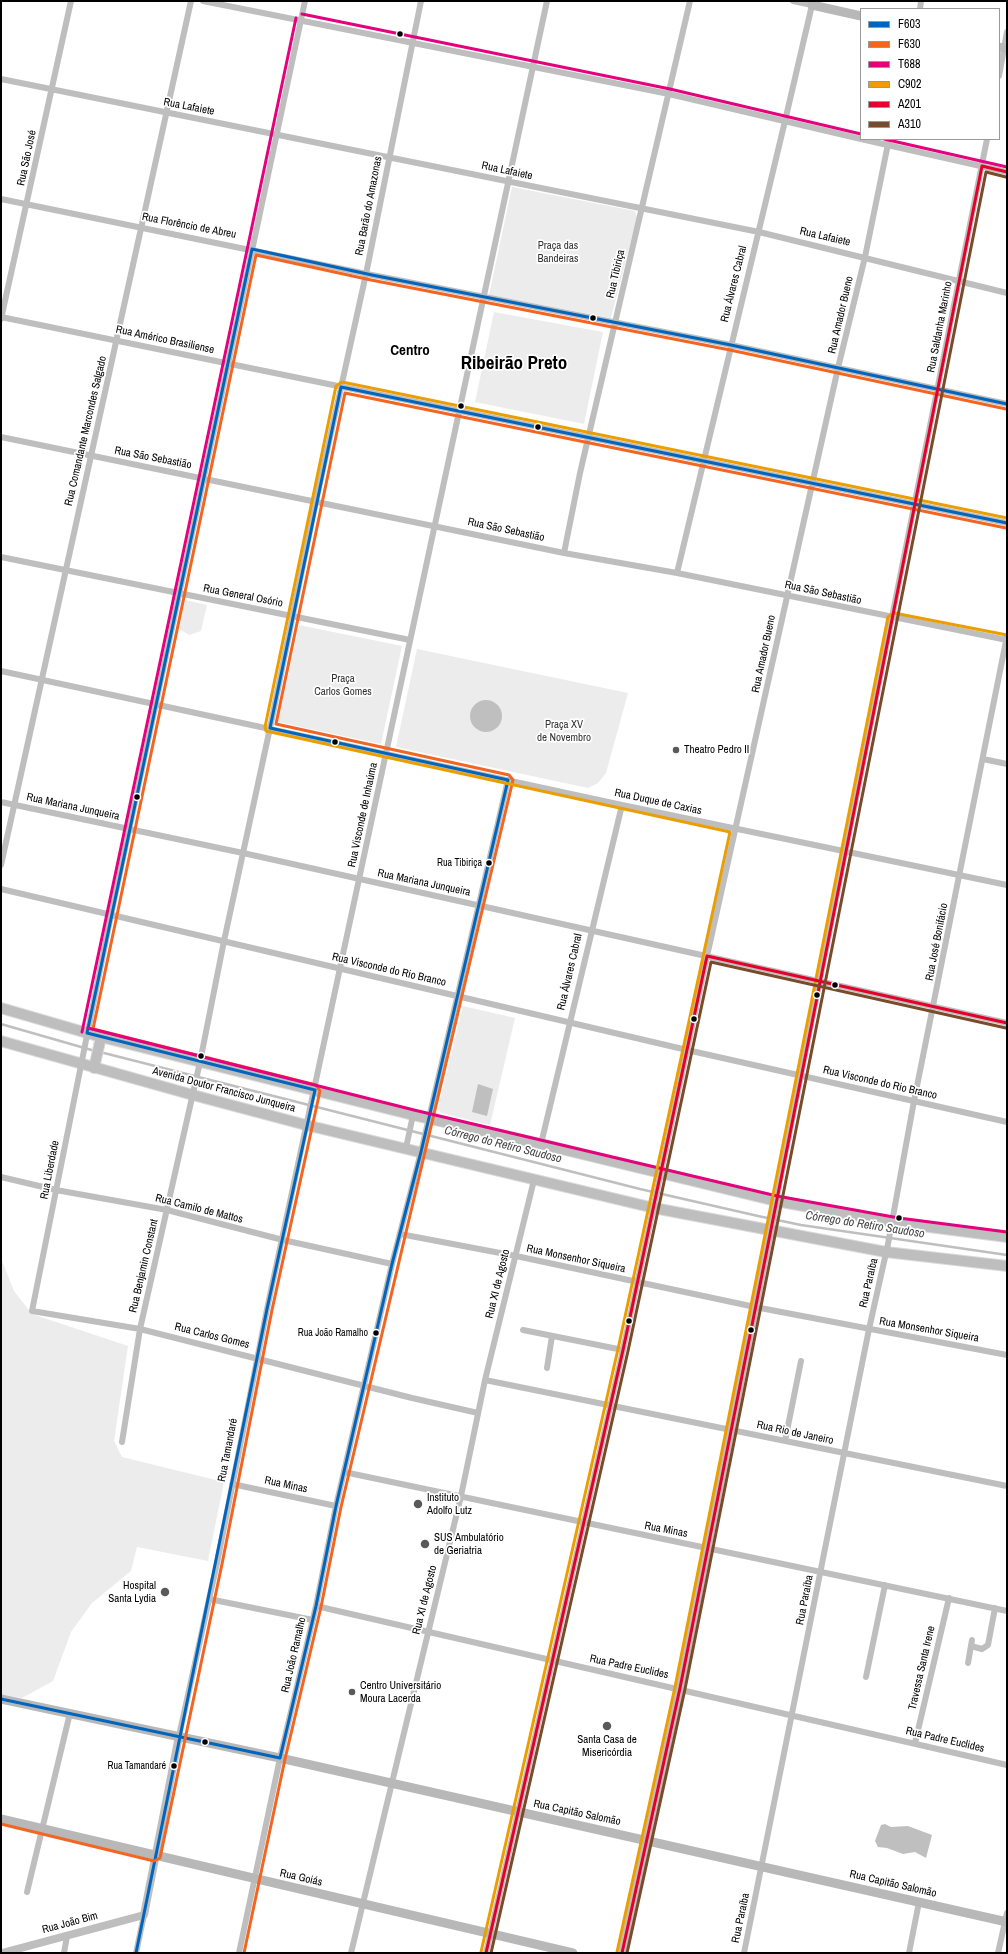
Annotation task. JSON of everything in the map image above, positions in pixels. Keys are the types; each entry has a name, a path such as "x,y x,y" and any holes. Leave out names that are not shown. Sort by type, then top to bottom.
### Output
{"main road":[{"path":"812,3 860,16"},
{"name":"Avenida Doutor Francisco Junqueira","path":"1,1008 86,1036 200,1066 314,1093 428,1123 541,1144 660,1179 776,1205 891,1225 1007,1237"},
{"path":"95,1065 100,1039"},
{"name":"Avenida Doutor Francisco Junqueira","path":"1,1041 422,1149 534,1180 771,1228 887,1248 1007,1266"},
{"name":"Rua Capitão Salomão","path":"1,1699 280,1758 919,1902 1006,1919"},
{"name":"Rua Goiás","path":"1,1819 573,1953"}],"street":[{"name":"Rua São José","path":"1,318 28,204 71,1"},
{"name":"Rua Comandante Marcondes Salgado","path":"1,865 191,1"},
{"path":"203,1 301,19 412,43 669,94 860,139"},
{"name":"Rua Liberdade","path":"32,1311 111,915 305,1"},
{"name":"Rua Barão do Amazonas","path":"194,1091 316,501 366,274 421,1"},
{"name":"Rua Visconde de Inhaúma","path":"307,1120 360,879 547,1"},
{"name":"Rua Tibiriça","path":"564,553 615,322 690,1"},
{"path":"793,1 812,3"},
{"name":"Rua Álvares Cabral","path":"677,573 786,121 812,3"},
{"path":"1000,69 1007,32"},
{"name":"Rua Lafaiete","path":"1,79 759,232 1007,293"},
{"path":"870,140 889,142 1007,172"},
{"name":"Rua Saldanha Marinho","path":"776,1205 987,140"},
{"name":"Rua Amador Bueno","path":"486,1953 623,1350 707,956 838,368 865,257 889,142"},
{"name":"Rua Florêncio de Abreu","path":"1,199 252,249 484,298 731,345 1007,404"},
{"name":"Rua Américo Brasiliense","path":"1,318 589,436 1007,523"},
{"name":"Rua São Sebastião","path":"1,437 435,525 564,553 677,573 893,618 1007,638"},
{"name":"Rua General Osório","path":"1,557 410,640"},
{"name":"Rua José Bonifácio","path":"887,1248 914,1101 1007,638"},
{"name":"Rua Duque de Caxias","path":"1,671 622,805 1007,885"},
{"path":"983,759 1007,764"},
{"path":"422,1149 508,780"},
{"name":"Rua Mariana Junqueira","path":"1,802 243,853 1007,1023"},
{"name":"Rua Álvares Cabral","path":"541,1144 622,805"},
{"name":"Rua Visconde do Rio Branco","path":"1,889 687,1050 1007,1122"},
{"name":"Rua Benjamin Constant","path":"122,1442 140,1329 194,1091"},
{"path":"406,1145 413,1119"},
{"name":"Rua Tamandaré","path":"136,1953 154,1856 209,1599 307,1120"},
{"name":"Rua João Ramalho","path":"239,1953 280,1758 313,1620 336,1506 392,1264 422,1149"},
{"name":"Rua Camilo de Mattos","path":"1,1177 56,1190 167,1210 283,1240 392,1264"},
{"name":"Rua XI de Agosto","path":"351,1953 390,1783 461,1496 478,1413 534,1180"},
{"path":"622,1953 680,1688 776,1205"},
{"name":"Rua Monsenhor Siqueira","path":"400,1234 516,1256 755,1307 1007,1355"},
{"name":"Rua Paraíba","path":"744,1953 869,1329 887,1248"},
{"name":"Rua Carlos Gomes","path":"32,1311 140,1329 364,1386 478,1413"},
{"path":"522,1330 623,1350"},
{"path":"547,1368 552,1336"},
{"path":"784,1441 801,1361"},
{"name":"Rua Rio de Janeiro","path":"486,1380 1007,1486"},
{"name":"Rua Minas","path":"344,1472 1007,1611"},
{"name":"Rua Minas","path":"232,1484 336,1506"},
{"path":"866,1676 885,1585"},
{"name":"Travessa Santa Irene","path":"915,1743 949,1598"},
{"path":"209,1599 313,1620"},
{"name":"Rua Padre Euclides","path":"316,1606 553,1661 680,1688 1007,1765"},
{"path":"968,1663 972,1643 982,1648 988,1645 995,1608"},
{"path":"27,1892 70,1713"},
{"path":"909,1953 919,1902"},
{"name":"Rua João Bim","path":"2,1953 15,1951 144,1915"},
{"path":"998,1953 1006,1919"},
{"path":"64,1953 67,1936"}],"green space":[{"name":"Praça das Bandeiras","path":"512,187 635,211 637,217 611,318 489,295"},
{"path":"494,312 603,332 584,424 475,402"},
{"path":"185,600 207,605 201,631 189,635 179,629"},
{"name":"Praça Carlos Gomes","path":"299,625 402,646 381,744 278,722"},
{"name":"Praça XV de Novembro","path":"417,649 628,693 606,773 598,783 588,788 396,747"},
{"path":"463,1006 515,1018 490,1125 441,1113 438,1109"},
{"path":"1,1258 14,1291 32,1314 128,1346 114,1441 122,1457 224,1482 208,1561 137,1547 131,1571 92,1603 71,1632 53,1681 22,1698 1,1695"}],"shaded area":[{"path":"489,700 495,702 500,707 502,716 500,725 495,730 483,732 477,730 472,725 470,713 472,707 477,702"},
{"path":"478,1084 493,1089 487,1116 472,1112"},
{"path":"885,1824 891,1827 908,1826 932,1835 926,1858 915,1852 903,1854 887,1848 878,1847 875,1841 881,1825"}],"waterway":[{"name":"Córrego do Retiro Saudoso","path":"1,1024 95,1051"},
{"name":"Córrego do Retiro Saudoso","path":"100,1052 640,1189 758,1216 801,1225 1007,1255"}],"transit line":[{"name":"T688","path":"302,14 670,89 860,134"},
{"name":"T688","path":"82,1032 296,18"},
{"name":"T688","path":"888,140 1007,167"},
{"name":"A201","path":"622,1953 680,1688 982,166 1007,172"},
{"name":"A310","path":"627,1953 685,1689 986,172 1006,177"},
{"name":"F603","path":"136,1953 267,1309 315,1090 87,1033 252,249 372,275 731,345 1007,404"},
{"name":"F630","path":"1,1824 154,1861 160,1858 222,1564 272,1310 320,1091 316,1085 93,1029 256,255 371,280 730,350 1006,409"},
{"name":"C902","path":"481,1952 618,1349 730,832 266,731 265,727 336,386 342,382 1007,518"},
{"name":"F603","path":"1,1699 280,1758 316,1606 336,1506 392,1264 421,1152 508,780 270,728 341,387 1007,523"},
{"name":"F630","path":"244,1953 285,1759 321,1607 341,1507 513,780 509,775 276,724 345,393 1006,528"},
{"name":"C902","path":"617,1952 675,1687 888,617 894,613 1007,635"},
{"name":"A201","path":"486,1953 623,1350 707,956 1007,1023"},
{"name":"A310","path":"491,1953 628,1351 711,962 1006,1028"},
{"name":"T688","path":"88,1028 414,1110 777,1196 899,1218 1007,1232"}],"place":[{"name":"Theatro Pedro II","path":"676,750"},
{"name":"Rua Tibiriça","path":"489,863"},
{"name":"Rua João Ramalho","path":"376,1333"},
{"name":"Instituto Adolfo Lutz","path":"418,1504"},
{"name":"SUS Ambulatório de Geriatria","path":"425,1544"},
{"name":"Hospital Santa Lydia","path":"165,1592"},
{"name":"Centro Universitário Moura Lacerda","path":"352,1692"},
{"name":"Santa Casa de Misericórdia","path":"607,1726"},
{"name":"Rua Tamandaré","path":"174,1766"}],"district":[{"name":"Centro","path":"410,351"},
{"name":"Ribeirão Preto","path":"514,364"}]}
